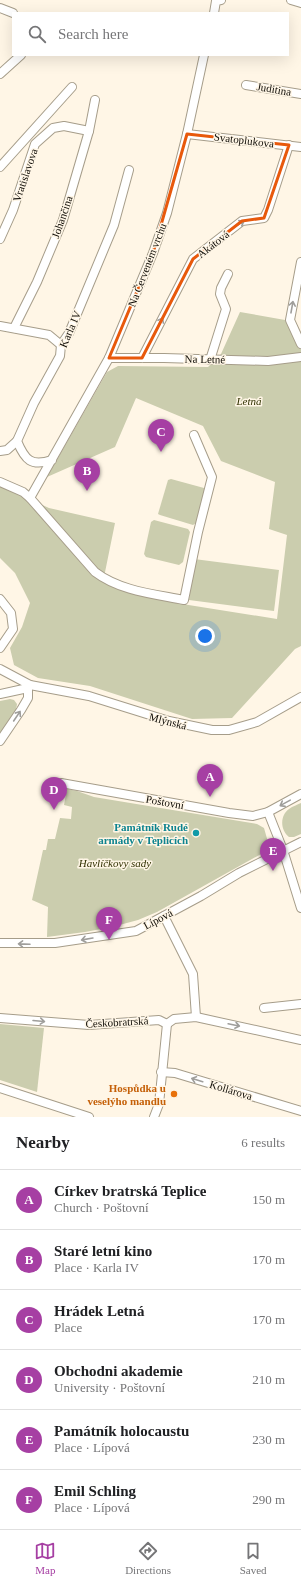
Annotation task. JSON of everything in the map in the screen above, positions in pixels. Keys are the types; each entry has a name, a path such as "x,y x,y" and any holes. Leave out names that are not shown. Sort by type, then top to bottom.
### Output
{"street":[{"path":"214,12 216,1 221,0"},
{"path":"291,0 301,3"},
{"path":"0,8 12,13"},
{"path":"0,74 20,56"},
{"name":"Na Červeném vrchu","path":"30,498 109,358 153,253 167,213 187,134 204,56"},
{"name":"Juditina","path":"246,84 301,94"},
{"path":"0,168 72,87"},
{"name":"Johančina","path":"14,328 37,282 63,220 88,130 94,100"},
{"name":"Vratislavova","path":"0,239 13,210 35,144 53,128 64,126 88,130"},
{"name":"Svatoplukova","path":"187,134 301,147"},
{"name":"Akátová","path":"142,358 193,259 242,221 264,218 289,146"},
{"name":"Karla IV","path":"18,441 34,403 60,356 61,346 69,333 114,225 129,170"},
{"path":"301,262 290,320 301,344"},
{"path":"210,360 226,309 220,294 221,288 228,274"},
{"path":"0,326 49,335 61,346"},
{"name":"Na Letné","path":"109,358 268,361 301,357"},
{"path":"0,482 23,492 30,498 95,572 105,580 135,590 184,600 198,532 212,477 194,435"},
{"path":"0,451 7,450 18,441 25,458 35,463 52,460"},
{"path":"0,599 11,613 13,629 0,648"},
{"path":"0,669 29,686"},
{"path":"0,694 29,686"},
{"path":"0,741 28,698 29,686"},
{"name":"Mlýnská","path":"29,686 84,695 184,726 212,730 229,730 257,722 301,697"},
{"name":"Poštovní","path":"61,783 253,816 268,812 301,794"},
{"path":"268,812 283,850 301,904"},
{"name":"Lípová","path":"0,943 40,944 80,940 136,931 202,896 240,873 301,842"},
{"path":"164,916 193,974 196,1017"},
{"path":"264,1008 301,1004"},
{"name":"Českobratrská","path":"0,1018 89,1025 159,1020 167,1024 174,1018 196,1017 301,1040"},
{"path":"154,1117 159,1104 167,1024"},
{"name":"Kollárova","path":"161,1072 174,1073 301,1111"},
{"path":"0,1088 89,1117"}],"highlighted area":[{"path":"187,134 289,145 264,218 242,221 193,259 142,358 109,358 153,253"}],"green space":[{"name":"Letná","path":"240,312 285,320 301,349 301,646 295,649 232,718 192,719 90,686 38,678 14,665 10,648 22,627 30,603 15,573 0,558 0,486 49,508 115,523 103,582 176,603 277,619 287,535 269,529 275,482 221,461 203,426 136,398 115,447 47,477 107,372 118,366 208,367 221,354"},
{"path":"171,479 204,488 205,491 196,523 193,525 158,514 168,480"},
{"path":"154,520 188,529 190,532 183,562 179,565 146,557 144,554 151,522"},
{"path":"194,559 279,570 274,611 189,600"},
{"path":"10,699 14,700 17,704 16,711 0,736 0,701"},
{"name":"Havlíčkovy sady","path":"67,789 94,797 257,824 264,828 270,849 157,912 138,920 112,927 47,937 48,907 32,900 43,850 46,850 48,839 55,839 60,818 71,819 72,807 64,805"},
{"path":"301,803 301,834 294,837 289,837 284,831 282,823 284,815 289,809"},
{"path":"0,1024 44,1028 37,1092 0,1080"}],"place":[{"name":"Hrádek Letná","path":"161,452"},
{"name":"Staré letní kino","path":"87,491"},
{"name":"Církev bratrská Teplice","path":"210,797"},
{"name":"Obchodni akademie","path":"54,810"},
{"name":"Památník Rudé armády v Teplicích","path":"196,833"},
{"name":"Památník holocaustu","path":"273,871"},
{"name":"Emil Schling","path":"109,940"},
{"name":"Hospůdka u veselýho mandlu","path":"174,1094"}]}
